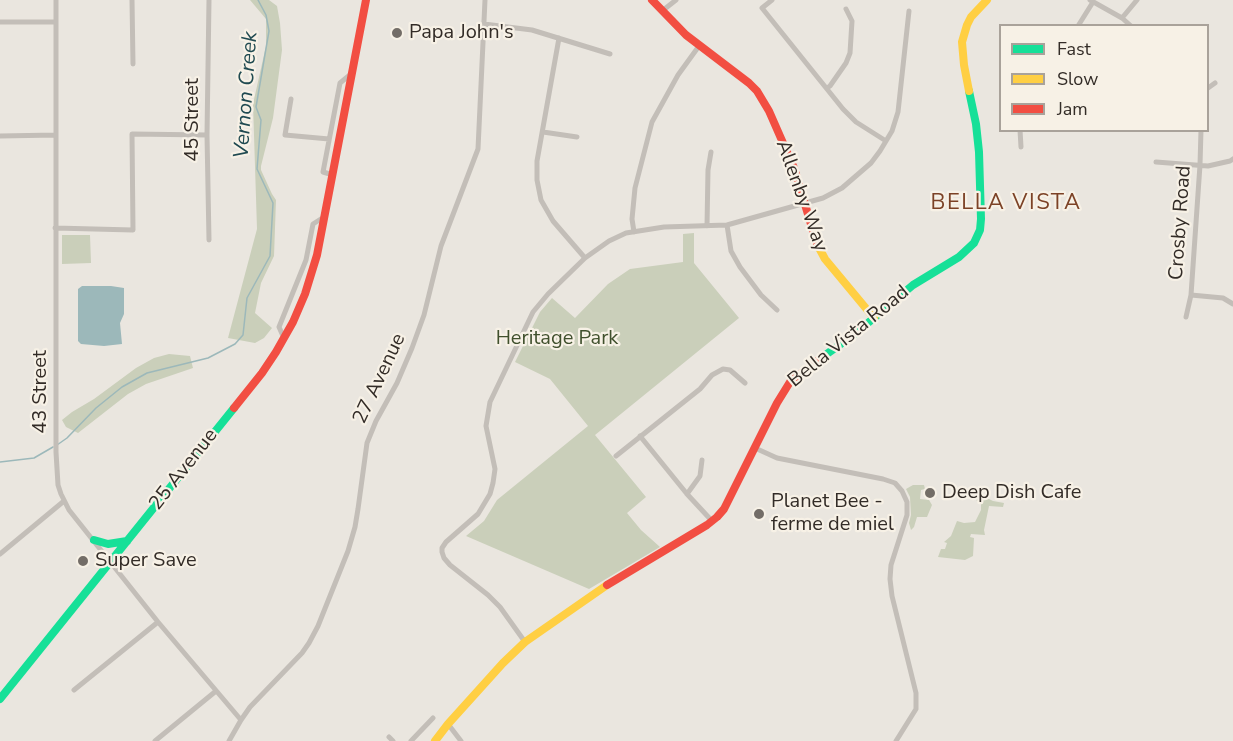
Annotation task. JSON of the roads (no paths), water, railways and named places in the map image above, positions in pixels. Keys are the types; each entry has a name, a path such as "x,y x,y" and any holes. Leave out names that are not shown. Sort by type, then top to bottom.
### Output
{"street":[{"name":"43 Street","path":"56,0 55,228 58,485 69,510 158,622 241,720"},
{"path":"132,0 133,64"},
{"name":"45 Street","path":"208,240 209,0"},
{"name":"25 Avenue","path":"0,699 262,373 293,322 305,294 317,255 366,0"},
{"name":"27 Avenue","path":"229,741 250,707 309,643 348,551 358,509 366,443 412,348 424,315 444,237 478,149 485,0"},
{"name":"Allenby Way","path":"652,0 686,35 757,91 769,111 794,168 816,243 825,260 874,318"},
{"path":"662,11 676,0"},
{"path":"772,0 762,8 843,109 856,122 886,141"},
{"name":"Bella Vista Road","path":"435,741 503,663 525,642 594,593 712,522 724,509 777,402 790,382 835,349 913,285 964,253 974,243 980,230 982,204 980,152 964,65 963,42 971,17 987,0"},
{"path":"1122,18 1137,0"},
{"path":"1079,24 1091,1 1129,24"},
{"path":"827,88 841,70 850,53 852,21 846,9"},
{"path":"525,642 494,601 447,561 442,548 478,514 490,494 495,469 486,426 490,402 533,312 585,258 609,241 626,233 664,227 727,225 805,204 842,188 871,163 892,131 898,112 909,11"},
{"path":"0,22 56,22"},
{"path":"484,24 532,30 610,54"},
{"path":"559,38 537,161 537,175 541,200 553,221 585,258"},
{"path":"634,232 632,219 635,188 652,122 678,75 699,46"},
{"name":"25 Avenue","path":"333,175 323,172 329,138 340,83 352,74"},
{"path":"1209,87 1215,83"},
{"path":"291,99 285,135 329,138"},
{"path":"543,132 578,137"},
{"path":"1020,132 1022,147"},
{"name":"Crosby Road","path":"1186,317 1191,295 1201,132"},
{"path":"55,228 133,230 132,134 207,135"},
{"path":"0,136 56,135"},
{"path":"707,226 708,170 711,152"},
{"path":"1156,162 1208,166 1233,159"},
{"name":"25 Avenue","path":"283,336 279,327 306,260 313,224 324,217"},
{"path":"727,225 731,251 740,267 761,295 777,310"},
{"path":"1191,295 1223,298 1233,304"},
{"path":"616,456 700,389 712,375 723,369 730,370 745,383"},
{"path":"640,436 712,522"},
{"path":"754,448 777,458 883,479 895,483 902,491 907,502 907,515 891,565 890,579 892,596 916,693 916,709 896,741"},
{"path":"687,494 700,476 702,460"},
{"path":"0,554 64,501"},
{"path":"94,540 108,544 128,541"},
{"path":"74,690 158,622"},
{"path":"155,741 216,691"},
{"path":"411,741 433,718"},
{"path":"448,724 461,741"}],"water":[{"path":"82,286 124,288 124,314 120,323 122,344 104,346 81,344 78,341 78,289"}],"waterway":[{"name":"Vernon Creek","path":"57,445 122,387 147,373 208,358 235,344 243,335 247,298 270,256 273,203 257,169 261,120 256,107 269,31 266,15 258,0"},
{"name":"Vernon Creek","path":"0,462 34,458 53,447"}],"place":[{"name":"Papa John's","path":"397,33"},
{"name":"Deep Dish Cafe","path":"930,493"},
{"name":"Planet Bee - ferme de miel","path":"759,514"},
{"name":"Super Save","path":"83,561"}],"district":[{"name":"BELLA VISTA","path":"1006,204"}],"park label":[{"name":"Heritage Park","path":"557,339"}]}
